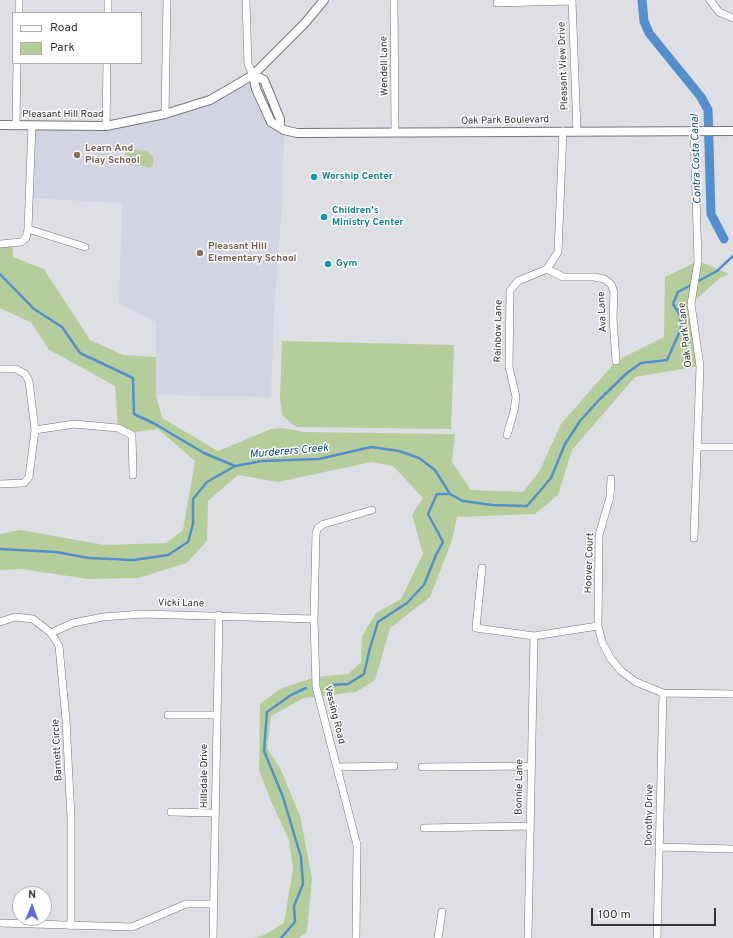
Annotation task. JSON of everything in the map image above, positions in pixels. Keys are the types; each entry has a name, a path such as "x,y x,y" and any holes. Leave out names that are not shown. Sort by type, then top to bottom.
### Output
{"street":[{"path":"19,0 19,12"},
{"path":"108,0 108,12"},
{"path":"165,114 167,0"},
{"path":"246,0 248,64 253,75"},
{"name":"Pleasant Hill Road","path":"0,125 106,126 165,114 210,100 253,75 305,23 324,0"},
{"name":"Wendell Lane","path":"394,0 395,132"},
{"path":"497,3 572,0"},
{"name":"Pleasant View Drive","path":"572,0 576,131"},
{"path":"710,0 719,12 733,18"},
{"path":"16,125 18,64"},
{"path":"106,126 107,64"},
{"name":"Oak Park Boulevard","path":"253,75 264,80 280,119 280,126 284,130 297,133 733,131"},
{"path":"0,244 21,242 26,238 28,229 32,125"},
{"name":"Oak Park Lane","path":"694,130 698,261 691,304 700,366 694,538"},
{"path":"547,269 558,252 563,131"},
{"path":"28,229 85,247"},
{"name":"Ava Lane","path":"547,269 563,277 594,277 604,279 611,284 614,292 613,318 616,361"},
{"name":"Rainbow Lane","path":"507,435 516,397 508,367 510,291 518,281 547,269"},
{"path":"0,369 16,369 26,374 29,380 35,430 29,477 24,483 0,484"},
{"path":"35,430 74,424 118,428 132,435 133,475"},
{"path":"697,447 733,447"},
{"name":"Hoover Court","path":"611,479 610,497 599,535 598,626 611,659 621,671 636,682 663,693"},
{"name":"Vessing Road","path":"356,938 357,846 316,687 314,619 316,533 318,528 324,524 372,510"},
{"path":"482,568 476,628 534,636 598,626"},
{"name":"Vicki Lane","path":"51,633 73,623 103,617 142,614 218,615 314,619"},
{"name":"Hillsdale Drive","path":"213,938 218,615"},
{"name":"Barnett Circle","path":"0,622 23,616 33,619 51,633 58,646 66,720 71,818 71,926"},
{"name":"Bonnie Lane","path":"528,938 534,636"},
{"path":"663,693 733,694"},
{"name":"Dorothy Drive","path":"657,938 663,693"},
{"path":"168,715 216,715"},
{"path":"337,767 394,766"},
{"path":"422,767 531,766"},
{"path":"172,812 215,813"},
{"path":"424,828 530,826"},
{"path":"659,847 733,849"},
{"path":"0,923 132,927 186,904 214,904"},
{"path":"438,938 442,912"}],"shaded area":[{"name":"Pleasant Hill Elementary School","path":"253,75 271,122 284,130 283,192 274,314 271,397 156,395 156,322 119,303 122,203 29,198 34,126 106,126 210,100"}],"green space":[{"path":"128,149 146,151 153,156 153,165 150,168 127,165 127,156 124,153"},
{"path":"12,243 13,257 44,269 90,340 123,355 156,357 156,395 162,418 218,451 271,429 283,428 304,432 455,434 452,462 471,490 523,492 540,470 561,424 616,361 664,337 665,277 698,261 729,274 720,278 691,304 700,366 635,377 572,450 558,495 535,514 457,517 452,540 430,597 390,628 375,680 356,692 304,698 271,716 267,748 280,768 300,816 312,878 307,932 299,938 255,938 264,935 284,923 293,869 289,840 270,799 259,770 260,704 280,689 316,677 348,674 361,662 362,636 376,613 401,599 423,554 412,515 423,498 393,466 371,462 278,482 238,475 208,501 207,541 187,563 138,578 88,579 22,569 0,570 0,534 20,530 105,545 166,543 183,530 195,461 158,429 134,432 118,428 115,386 48,349 32,323 0,308 0,244"},
{"path":"282,341 454,345 451,429 296,427 282,415 280,398"}],"waterway":[{"name":"Contra Costa Canal","path":"642,0 644,21 649,33 701,97 708,110 711,214 724,239"},
{"name":"Murderers Creek","path":"0,549 56,552 89,558 134,560 168,555 188,542 193,524 193,499 207,482 235,466 262,461 319,459 371,447 399,451 419,458 435,470 450,494 463,501 492,505 527,506 551,478 565,444 580,421 599,400 627,373 641,363 667,360 681,329 680,315 673,304 678,292 717,271 733,256"},
{"path":"0,274 34,309 62,327 80,353 133,378 134,414 155,424 204,453 235,466"},
{"path":"332,685 348,684 364,674 378,622 407,603 424,585 443,542 428,514 437,494 450,494"},
{"path":"281,938 295,922 294,906 303,884 301,857 283,797 264,751 267,712 291,695 306,688"}],"place":[{"name":"Learn And Play School","path":"77,155"},
{"name":"Worship Center","path":"314,177"},
{"name":"Children's Ministry Center","path":"324,217"},
{"name":"Pleasant Hill Elementary School","path":"200,253"},
{"name":"Gym","path":"328,264"}]}
